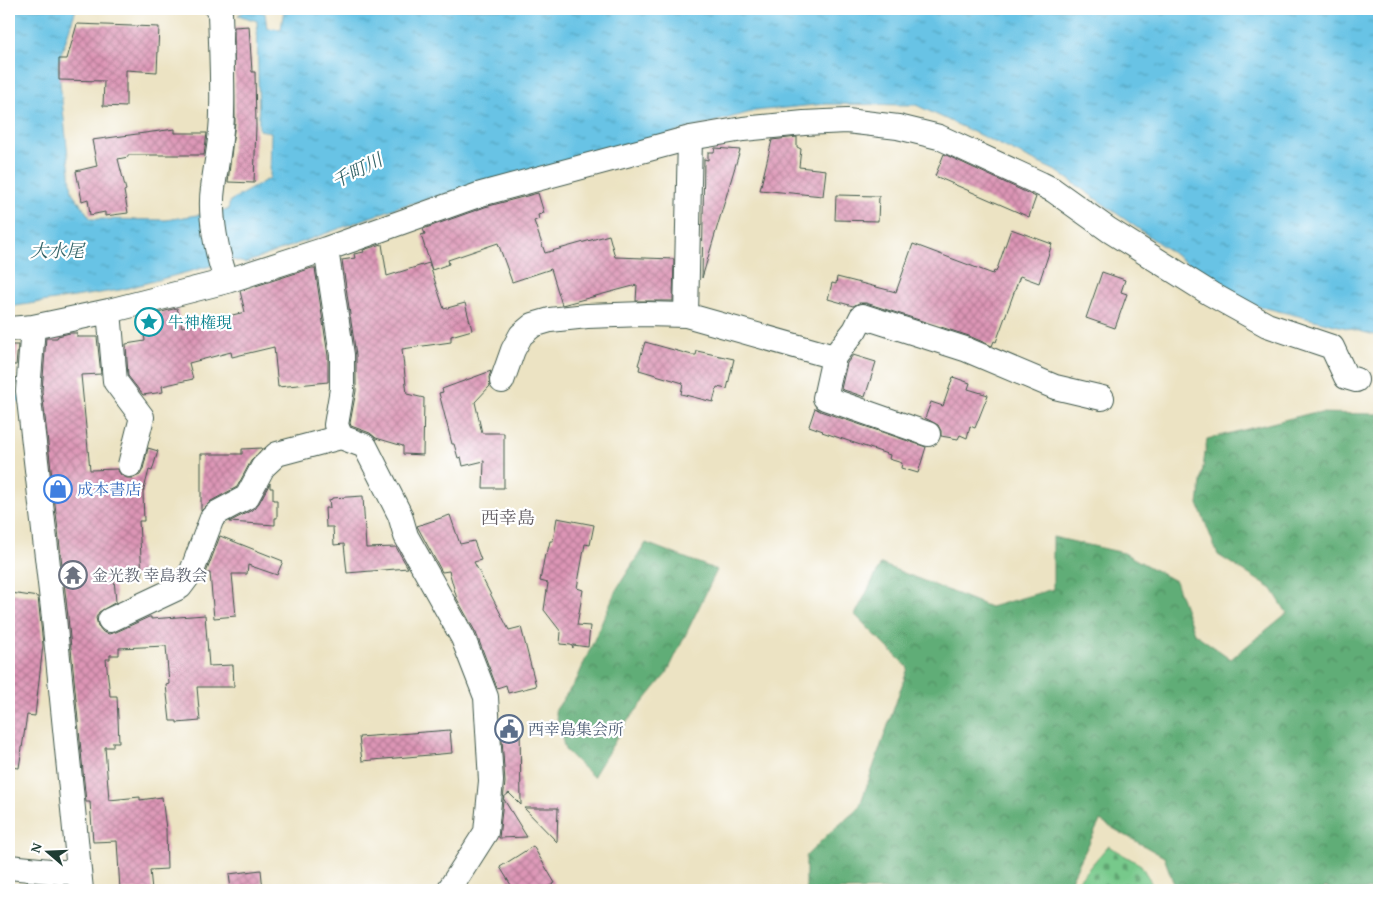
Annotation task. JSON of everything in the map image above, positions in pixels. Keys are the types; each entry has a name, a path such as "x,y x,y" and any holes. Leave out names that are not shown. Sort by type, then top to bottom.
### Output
{"street":[{"path":"217,9 220,14 222,113 220,147 212,188 211,209 224,274"},
{"path":"9,329 33,328 109,311 224,274 326,249 481,194 690,138 743,129 804,122 847,121 898,127 939,137 1053,190 1117,235 1211,294 1267,326 1332,347 1346,377 1356,380"},
{"path":"686,315 690,138"},
{"path":"326,249 342,355 342,390 336,425 341,437"},
{"path":"109,311 115,381 142,416 130,465"},
{"path":"502,381 513,350 521,335 533,325 550,320 587,316 686,315 834,358"},
{"path":"928,434 825,398 834,358 862,316 965,349 1055,386 1102,398"},
{"path":"9,867 60,872 80,881 54,618 18,391 33,328"},
{"path":"110,620 180,587 192,571 212,518 217,513 247,497 263,466 277,454 341,437 365,446 400,515 406,536 463,638 486,697 491,781 486,832 449,890"}],"green space":[{"path":"1312,413 1379,414 1379,890 1336,890 1325,887 1324,890 1176,890 1164,857 1100,821 1066,890 806,890 806,856 859,808 908,668 855,615 881,564 990,607 1053,589 1053,537 1124,553 1175,581 1194,633 1231,659 1287,613 1272,589 1218,555 1198,504 1207,439"},
{"path":"646,543 717,570 667,673 626,723 593,777 565,750 555,711 577,679 616,590"},
{"path":"1108,846 1141,865 1155,890 1070,890"}],"water":[{"path":"9,9 76,9 58,64 72,192 91,219 166,220 228,210 230,201 270,178 271,132 259,130 257,21 238,15 249,9 265,13 267,28 281,29 284,9 1379,9 1379,336 1242,302 1058,172 916,105 824,104 755,111 398,207 245,263 233,260 120,290 9,307"}],"building":[{"path":"77,24 159,27 157,72 126,70 126,107 103,106 104,81 59,80 59,59 67,59"},
{"path":"249,26 252,72 255,72 254,183 228,182 235,122 234,27"},
{"path":"175,129 175,133 207,133 204,155 128,155 128,157 118,159 126,190 124,191 128,213 105,216 105,212 90,215 88,199 82,201 76,171 97,166 92,140"},
{"path":"797,137 797,147 801,149 799,167 826,170 823,196 760,190 772,140"},
{"path":"715,148 740,150 702,278 704,159 708,160 708,152 714,152"},
{"path":"944,154 1036,197 1029,217 935,176"},
{"path":"538,193 544,213 538,215 539,219 534,221 545,253 609,235 615,257 674,259 673,301 636,301 637,285 562,305 551,269 512,282 498,243 448,260 449,264 432,270 421,235 425,234 423,229 485,207"},
{"path":"836,195 879,196 878,221 835,220"},
{"path":"1011,229 1052,244 1039,283 1020,276 996,342 994,341 992,346 969,336 866,303 859,303 853,306 828,299 832,283 836,284 837,277 896,292 913,244 993,274 994,271 996,272"},
{"path":"382,244 387,276 429,263 444,309 465,303 472,330 451,336 451,342 402,349 407,394 424,398 423,455 403,454 403,446 376,438 370,433 351,426 350,423 356,391 356,355 342,260 355,258 354,254"},
{"path":"315,268 328,356 328,382 278,387 274,347 232,357 231,352 189,363 193,379 162,386 163,392 143,395 128,376 126,344 145,341 143,326 156,324 154,314 177,308 182,327 245,312 240,291"},
{"path":"1102,272 1125,280 1121,292 1127,294 1115,328 1086,318"},
{"path":"77,333 77,337 97,337 101,374 81,375 90,470 117,469 121,475 133,478 140,475 143,469 148,448 158,451 152,471 149,470 143,493 144,521 139,521 142,576 114,579 116,602 99,612 96,618 98,626 103,632 109,634 149,617 151,619 205,615 209,666 233,665 234,687 197,687 200,721 177,723 177,721 170,721 166,685 169,684 166,646 119,648 119,655 110,655 110,659 106,659 110,696 117,696 119,742 113,742 113,747 105,747 109,800 140,797 140,800 162,797 166,829 167,869 150,870 152,890 120,890 117,841 93,842 90,802 86,802 68,617 42,391 46,338 57,338 58,336"},
{"path":"645,342 692,355 696,355 697,351 734,359 727,389 717,387 713,402 681,394 683,383 639,370 640,366 638,365"},
{"path":"9,345 18,345 16,365 9,365"},
{"path":"853,355 876,362 865,397 841,389 847,363"},
{"path":"491,371 489,377 490,386 475,402 482,433 504,433 504,488 483,488 484,461 463,466 461,457 458,458 454,444 452,444 439,393 443,392 442,389"},
{"path":"953,377 970,383 968,389 988,395 975,428 970,426 967,438 960,435 958,439 941,436 938,425 925,418 931,402 943,406"},
{"path":"815,408 926,447 918,473 901,468 902,463 889,459 890,455 809,426"},
{"path":"262,448 251,461 237,487 211,501 201,511 201,454 242,454 242,449"},
{"path":"270,483 270,488 273,488 273,500 277,500 275,525 229,522 254,509"},
{"path":"363,496 366,548 396,547 408,568 347,573 344,544 334,545 333,527 326,527 325,508 330,508 329,500 332,498"},
{"path":"450,515 460,544 474,541 481,560 474,562 509,630 521,627 536,686 508,693 506,685 497,688 476,633 457,599 449,571 442,572 417,526"},
{"path":"557,518 594,525 590,545 585,544 577,588 583,590 577,625 590,626 588,647 573,645 573,648 571,645 560,644 561,632 544,610 548,583 540,581 545,554 547,554 550,541 553,541"},
{"path":"220,536 283,561 277,575 248,565 247,574 232,574 236,616 214,618 210,573 206,573"},
{"path":"11,593 38,597 43,645 35,716 27,715 19,768 9,767 9,607"},
{"path":"520,724 521,805 509,793 503,798 505,782 501,725"},
{"path":"450,730 452,753 362,761 359,737"},
{"path":"503,798 527,837 499,838"},
{"path":"524,808 558,808 557,842"},
{"path":"533,846 555,883 543,890 514,890 500,867"},
{"path":"261,870 263,890 231,890 229,874"}],"waterway":[{"path":"9,399 24,398"}],"place":[{"name":"牛神権現","path":"149,322"},
{"name":"成本書店","path":"58,489"},
{"name":"金光教 幸島教会","path":"73,575"},
{"name":"西幸島集会所","path":"509,729"}],"district":[{"name":"西幸島","path":"508,518"}],"water label":[{"name":"千町川","path":"357,171"},
{"name":"大水尾","path":"57,251"}]}
